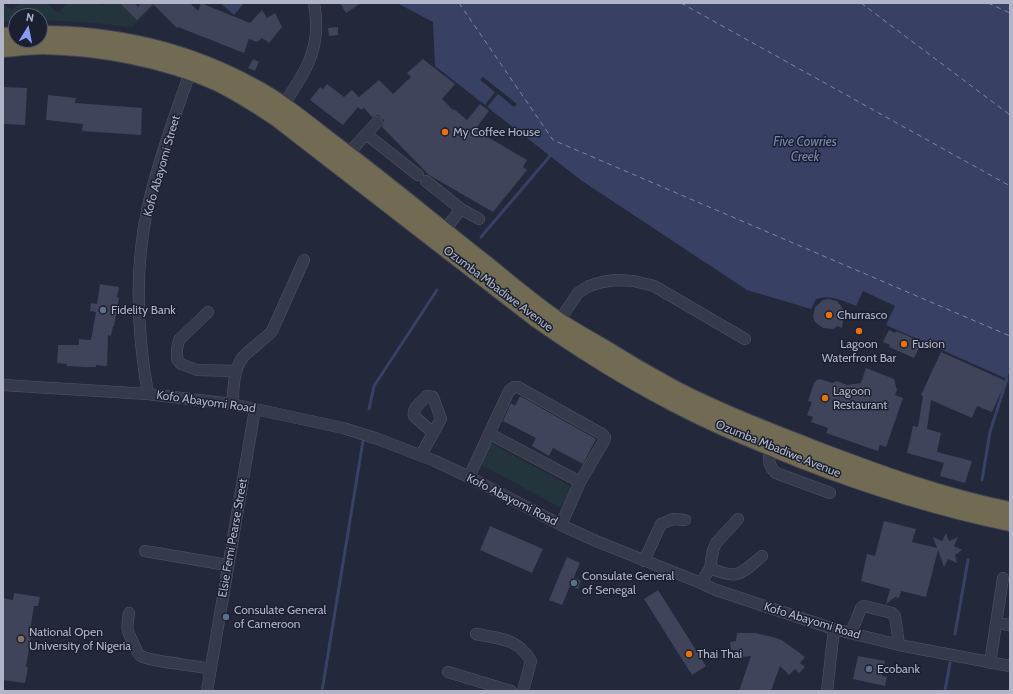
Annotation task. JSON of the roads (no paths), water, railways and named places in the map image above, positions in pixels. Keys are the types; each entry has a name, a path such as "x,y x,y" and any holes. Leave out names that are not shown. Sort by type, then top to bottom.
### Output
{"highway":[{"name":"Ozumba Mbadiwe Avenue","path":"48,34 81,35 114,39 170,52 217,83 238,94 279,111 348,154 559,320 675,389 725,412 882,474 967,500 1010,510"},
{"name":"Ozumba Mbadiwe Avenue","path":"3,49 42,46 84,49 122,54 159,63 192,66"},
{"name":"Ozumba Mbadiwe Avenue","path":"279,111 315,147 445,250 573,345 627,378 718,425 826,470 884,490 961,512 1010,523"}],"street":[{"path":"279,111 305,72 310,60 317,32 317,17 314,3"},
{"name":"Kofo Abayomi Street","path":"148,394 142,359 138,319 140,265 143,235 148,206 192,66"},
{"path":"348,154 377,122"},
{"path":"366,134 461,209 479,218"},
{"path":"444,231 461,209"},
{"path":"232,404 236,371 239,361 264,340 272,331 304,260"},
{"path":"559,320 578,293 589,286 616,280 634,281 654,286 745,339"},
{"path":"208,312 179,340 177,349 178,359 181,364 197,370 236,371"},
{"name":"Kofo Abayomi Road","path":"3,384 148,394 232,404 343,428 421,455 596,542 716,590 834,629 899,645 1010,666"},
{"path":"469,478 509,391 518,387 605,437 580,482 561,525"},
{"name":"Elsie Femi Pearse Street","path":"207,691 227,565 255,409"},
{"path":"421,455 432,432"},
{"path":"490,434 580,482"},
{"path":"770,447 768,462 771,469 776,473 830,493"},
{"path":"644,561 661,524 674,519 685,520"},
{"path":"701,583 710,568 716,542 738,519"},
{"path":"145,551 227,565"},
{"path":"710,568 724,574 740,574 762,556"},
{"path":"990,663 1003,578"},
{"path":"851,633 861,608 864,606 892,612 895,616 899,645"},
{"path":"129,613 127,627 128,633 141,656 154,660 211,669"},
{"path":"997,623 1010,625"},
{"path":"827,691 834,629"},
{"path":"476,634 515,642 525,651 531,661 522,691"},
{"path":"448,672 511,691"}],"water":[{"path":"220,3 244,3 234,15"},
{"name":"Five Cowries Creek","path":"397,3 1010,3 1010,370 1007,379 886,325 895,306 863,291 856,306 826,297 816,299 811,309 747,290 582,181 435,66 433,22"}],"waterway":[{"path":"481,237 550,156"},
{"path":"369,409 374,386 437,290"},
{"path":"982,480 990,432 1007,379"},
{"path":"322,691 363,441"},
{"path":"955,634 968,560"},
{"path":"945,691 950,663"}],"place":[{"name":"My Coffee House","path":"445,132"},
{"name":"Fidelity Bank","path":"103,310"},
{"name":"Churrasco","path":"829,315"},
{"name":"Lagoon Waterfront Bar","path":"859,331"},
{"name":"Fusion","path":"904,344"},
{"name":"Lagoon Restaurant","path":"825,398"},
{"name":"Consulate General of Senegal","path":"574,583"},
{"name":"Consulate General of Cameroon","path":"226,617"},
{"name":"National Open University of Nigeria","path":"21,639"},
{"name":"Thai Thai","path":"689,654"},
{"name":"Ecobank","path":"869,669"}]}
